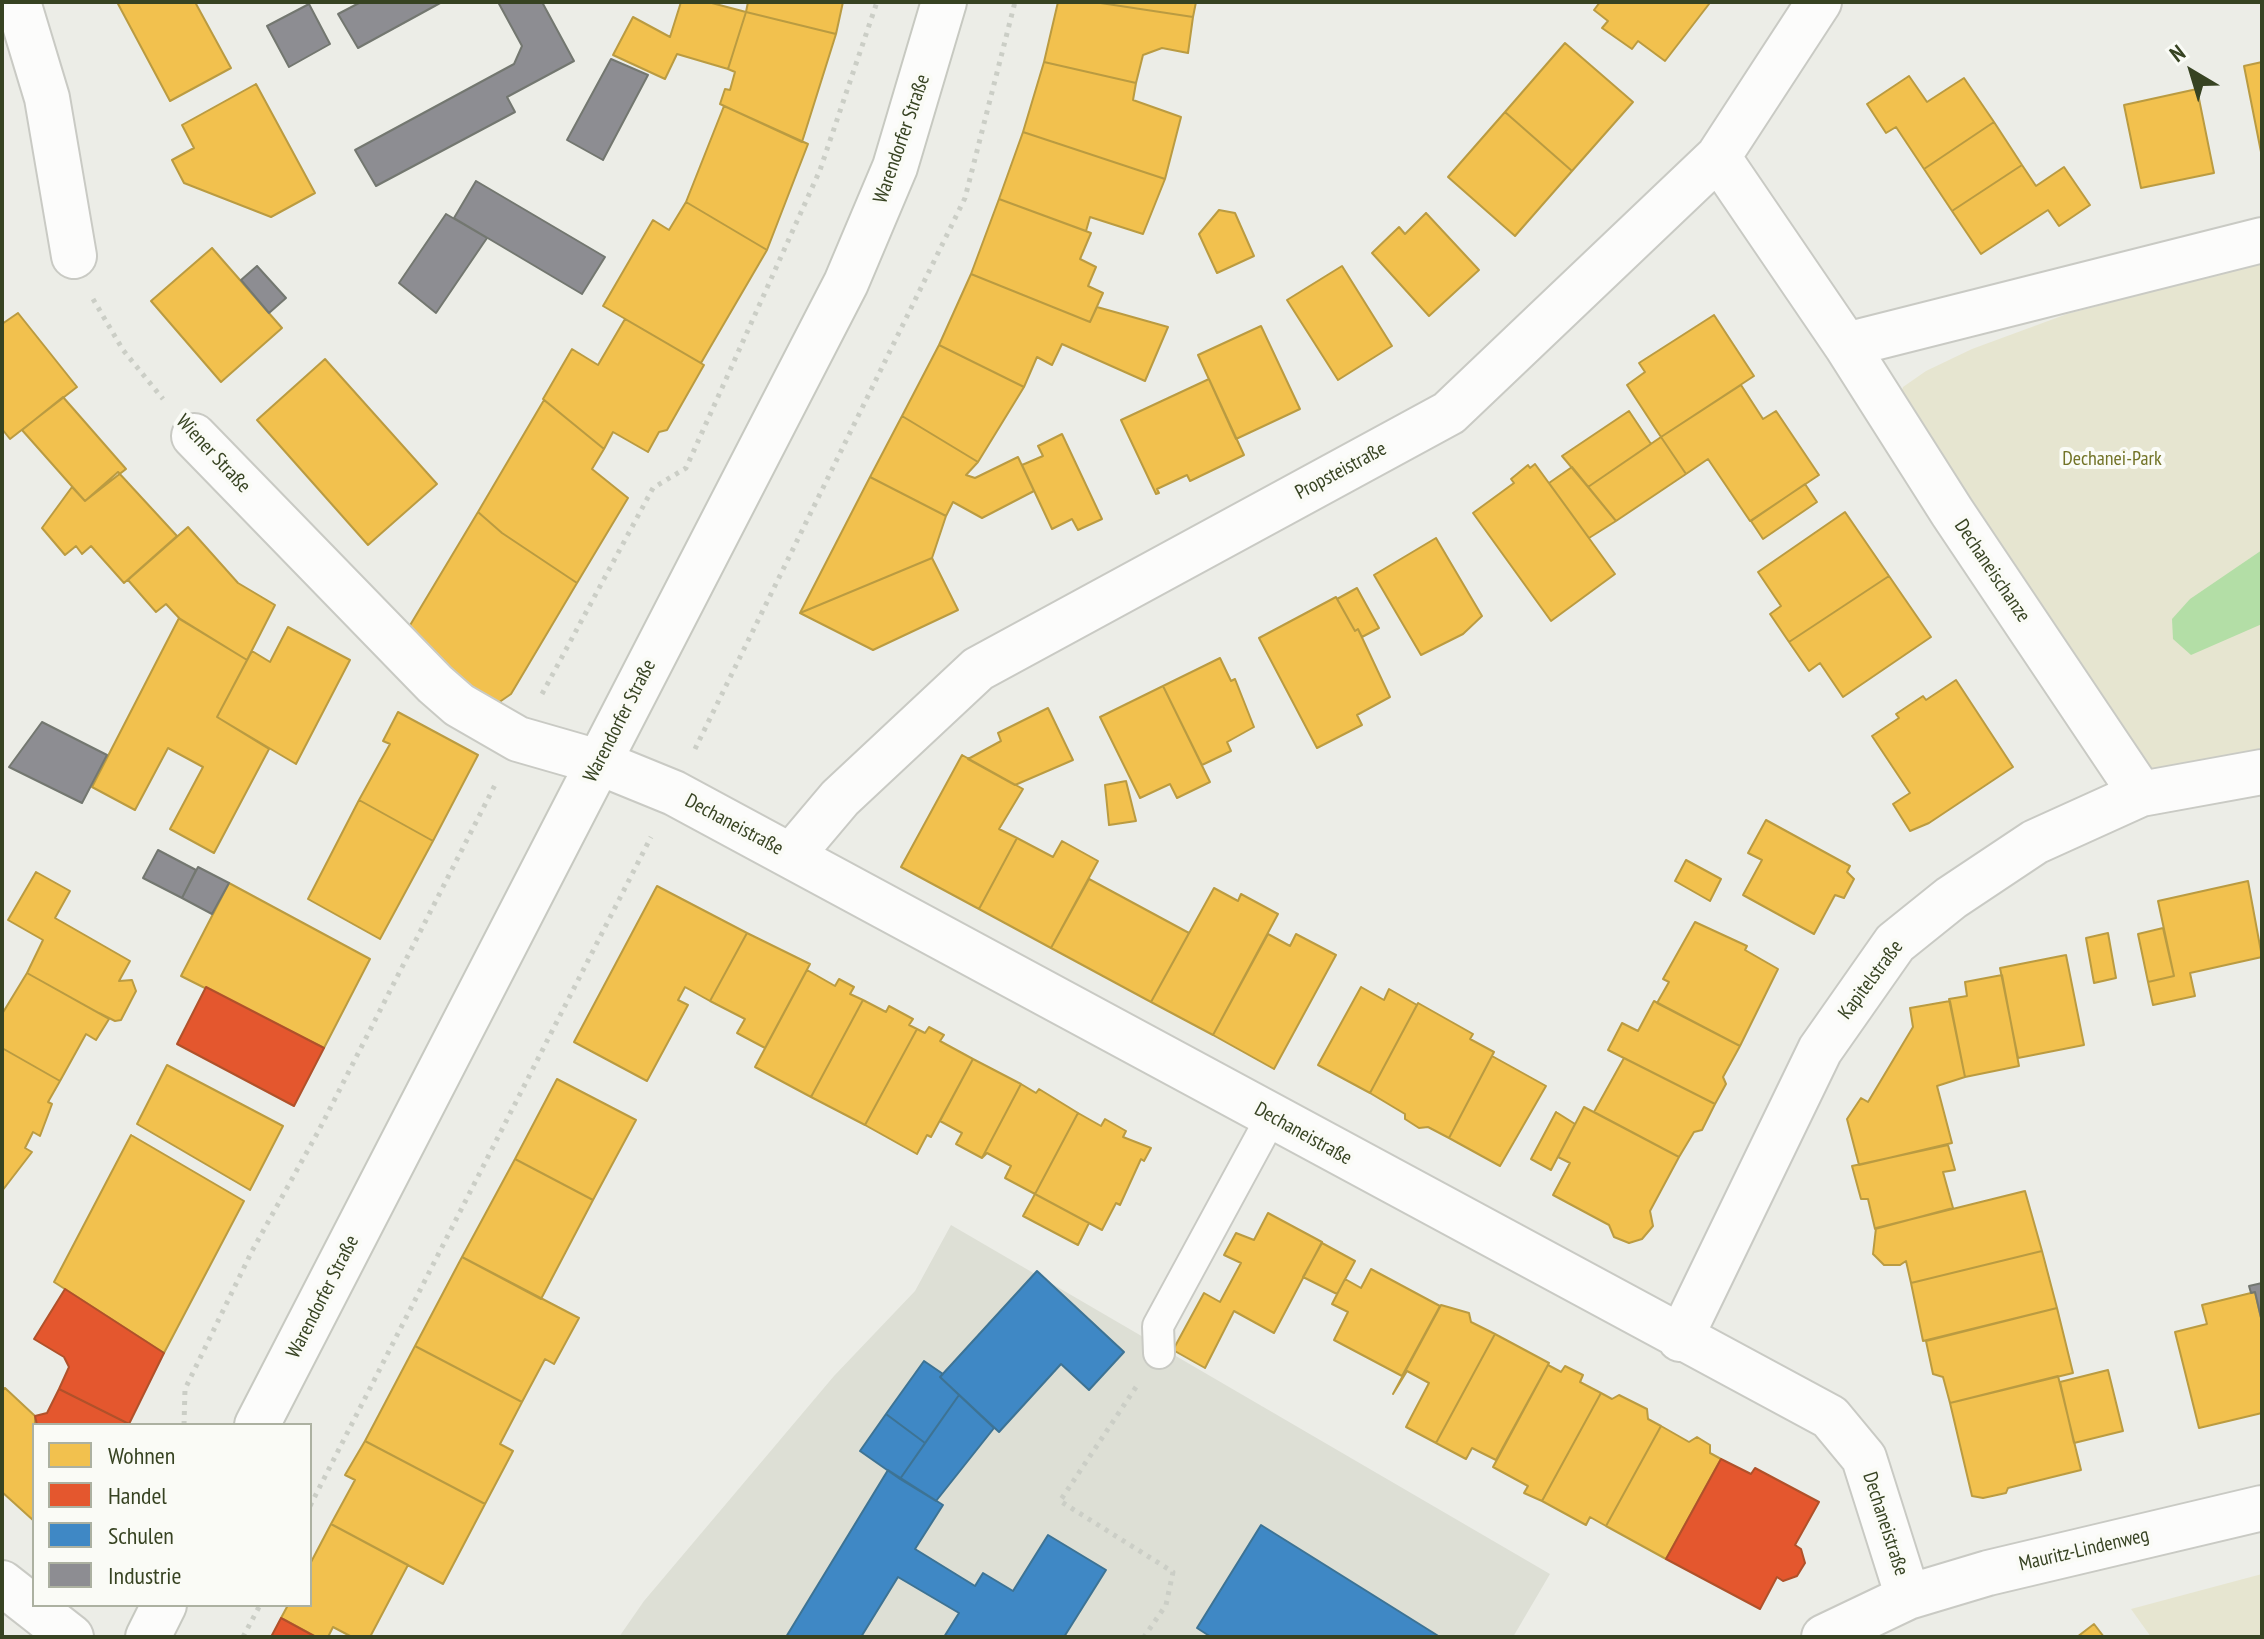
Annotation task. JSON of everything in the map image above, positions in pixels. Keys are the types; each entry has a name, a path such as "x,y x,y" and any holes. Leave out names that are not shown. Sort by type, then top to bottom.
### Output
{"street":[{"path":"18,2 47,98 74,256"},
{"name":"Warendorfer Straße","path":"258,1423 846,283 895,167 944,2"},
{"name":"Propsteistraße","path":"791,856 840,798 978,669 1449,413 1718,157 1819,2"},
{"name":"Dechaneischanze","path":"1718,157 1846,345 1952,512 2141,794"},
{"path":"1846,345 2262,240"},
{"name":"Wiener Straße","path":"194,436 459,705 518,739 598,762"},
{"name":"Dechaneistraße","path":"598,762 674,793 1680,1339 1830,1417 1864,1458 1908,1597"},
{"name":"Kapitelstraße","path":"1680,1339 1820,1050 1895,943 1951,898 2035,842 2141,794 2262,772"},
{"name":"Mauritz-Lindenweg","path":"1824,1637 1908,1597 1988,1573 2262,1508"},
{"path":"2,1583 32,1606"},
{"path":"33,1607 71,1637"},
{"path":"148,1637 163,1607"}],"lane":[{"path":"1159,1353 1158,1326 1272,1116"}],"path":[{"path":"184,1423 185,1389 252,1251 318,1132 518,739 653,488 686,468 820,170 877,2"},
{"name":"Wiener Straße","path":"74,256 91,294 123,350 194,436"},
{"path":"1144,1637 1166,1605 1173,1572 1060,1501 1159,1353"},
{"path":"243,1637 259,1607"}],"shaded area":[{"path":"2262,550 2262,624 2191,655 2173,639 2172,619 2190,599"},
{"path":"951,1225 1550,1574 1513,1637 619,1637 644,1601 834,1376 915,1291"}],"green space":[{"name":"Dechanei-Park","path":"2262,262 2262,766 2150,780 1898,401 1903,387 1926,371 1972,349 2067,314"},
{"path":"2262,1574 2262,1637 2151,1637 2131,1609"}],"building: Wohnen":[{"path":"117,2 195,2 231,68 170,101"},
{"path":"681,2 708,2 746,12 728,69 677,54 665,79 613,55 633,17 670,37"},
{"path":"748,2 843,2 836,34 746,12"},
{"path":"1058,2 1094,2 1193,17 1188,53 1162,48 1143,55 1136,83 1044,62"},
{"path":"1094,2 1196,2 1193,17"},
{"path":"1600,2 1709,4 1665,61 1638,41 1632,49 1602,28 1608,21 1594,10"},
{"path":"746,12 836,34 802,142 720,104 725,89 730,90 735,72 728,69"},
{"path":"1565,43 1633,102 1572,171 1505,112"},
{"path":"1044,62 1136,83 1133,100 1181,117 1165,179 1023,132"},
{"path":"2262,62 2262,157 2244,66"},
{"path":"1909,76 1927,102 1964,78 1994,122 1924,169 1896,127 1886,133 1867,104"},
{"path":"256,84 315,193 271,217 184,183 172,160 194,148 182,125"},
{"path":"2197,89 2214,173 2141,188 2124,105"},
{"path":"724,106 808,144 767,250 686,202"},
{"path":"1505,112 1572,171 1515,236 1448,177"},
{"path":"1994,122 2022,165 1952,211 1924,169"},
{"path":"1023,132 1165,179 1143,234 1090,217 1086,231 999,199"},
{"path":"2022,165 2036,186 2064,167 2090,205 2059,226 2048,210 1981,254 1952,211"},
{"path":"999,199 1091,233 1080,259 1096,267 1088,286 1103,293 1090,322 971,274"},
{"path":"686,202 767,250 701,363 603,306 653,220 669,230"},
{"path":"1219,210 1235,213 1254,256 1217,273 1199,234"},
{"path":"1426,213 1479,270 1429,316 1372,253 1399,227 1405,234"},
{"path":"212,248 282,328 221,382 151,301"},
{"path":"1342,266 1392,346 1338,380 1287,300"},
{"path":"971,274 1090,322 1097,307 1168,327 1145,381 1062,344 1052,365 1037,357 1024,387 939,345"},
{"path":"18,313 77,387 10,439 2,429 2,324"},
{"path":"1714,315 1754,376 1661,437 1627,385 1645,372 1639,363"},
{"path":"625,319 704,365 667,430 659,432 648,452 613,432 604,449 543,399 572,349 598,365"},
{"path":"1261,326 1300,409 1236,439 1198,355"},
{"path":"939,345 1024,387 978,462 902,416"},
{"path":"325,359 437,484 368,545 257,420"},
{"path":"1209,379 1244,455 1190,481 1187,475 1157,489 1159,493 1156,494 1121,420"},
{"path":"1741,385 1763,419 1776,411 1819,475 1750,521 1708,459 1686,474 1661,437"},
{"path":"63,397 126,469 85,501 22,430"},
{"path":"544,400 604,449 592,469 628,498 577,583 502,533 478,512"},
{"path":"1629,411 1651,444 1588,487 1562,456"},
{"path":"902,416 978,462 966,475 975,478 1018,457 1034,491 982,518 953,502 946,516 870,477"},
{"path":"1062,434 1102,519 1078,530 1072,519 1052,529 1022,465 1043,456 1038,446"},
{"path":"1661,437 1686,474 1616,521 1588,487"},
{"path":"1535,464 1615,574 1551,621 1473,513 1514,483 1511,479 1528,465 1530,468"},
{"path":"1572,467 1616,521 1589,538 1549,483"},
{"path":"118,472 177,536 124,583 91,546 82,554 76,546 65,555 42,528 72,487 85,501"},
{"path":"870,477 946,516 932,558 800,613"},
{"path":"1805,484 1817,502 1763,539 1751,521"},
{"path":"478,512 502,533 577,583 511,694 498,703 484,703 409,627"},
{"path":"1845,512 1889,576 1789,642 1770,614 1781,606 1758,572"},
{"path":"188,527 238,583 275,605 247,660 181,620 166,604 156,612 128,580"},
{"path":"1436,538 1482,616 1463,634 1421,655 1374,575"},
{"path":"932,558 958,610 873,650 800,613"},
{"path":"1889,576 1931,637 1843,697 1820,663 1809,671 1789,642"},
{"path":"1357,588 1379,628 1362,637 1358,629 1355,631 1337,599"},
{"path":"1336,597 1355,631 1358,629 1390,697 1357,715 1362,725 1317,748 1259,638"},
{"path":"179,618 247,660 217,717 269,749 214,853 170,829 203,767 168,748 135,810 92,787"},
{"path":"288,627 350,660 296,764 217,717 252,651 270,662"},
{"path":"1220,658 1231,681 1235,679 1254,727 1227,742 1231,751 1202,765 1163,686"},
{"path":"1956,680 2013,767 1929,823 1910,831 1893,804 1910,793 1872,736 1899,718 1896,714 1923,696 1926,700"},
{"path":"1163,686 1210,782 1177,798 1170,784 1140,798 1100,717"},
{"path":"1048,708 1073,760 1015,785 968,759 1001,741 998,733"},
{"path":"398,712 478,755 433,841 359,800 390,744 383,741"},
{"path":"962,755 1023,789 999,829 1017,838 979,909 901,867"},
{"path":"1126,781 1136,821 1109,825 1105,785"},
{"path":"359,800 433,841 380,939 308,899"},
{"path":"1766,820 1850,866 1847,872 1854,879 1844,898 1835,895 1814,934 1743,895 1762,860 1748,853"},
{"path":"1017,838 1053,857 1062,841 1098,861 1051,948 979,909"},
{"path":"1686,860 1721,879 1710,901 1675,881"},
{"path":"36,872 70,891 55,918 130,961 119,981 132,980 136,991 121,1020 115,1021 99,1013 27,973 43,940 8,920"},
{"path":"1089,879 1189,933 1151,1002 1051,948"},
{"path":"2248,881 2262,957 2190,973 2195,996 2153,1005 2148,982 2174,976 2158,901"},
{"path":"229,883 370,959 324,1048 181,976"},
{"path":"657,886 747,933 710,1001 685,987 678,1000 688,1005 647,1081 574,1042"},
{"path":"1214,888 1238,901 1241,894 1278,914 1213,1035 1151,1002"},
{"path":"1695,922 1747,946 1745,950 1778,969 1740,1046 1657,1003 1669,982 1663,979"},
{"path":"2163,928 2174,976 2148,982 2138,934"},
{"path":"747,933 810,964 765,1048 737,1033 745,1019 710,1001"},
{"path":"2108,933 2116,978 2094,983 2086,938"},
{"path":"1268,934 1290,946 1296,934 1336,955 1274,1069 1213,1035"},
{"path":"2066,955 2084,1045 2018,1058 2000,968"},
{"path":"807,970 835,986 839,979 854,987 850,994 863,1000 811,1097 755,1067"},
{"path":"27,973 109,1019 96,1040 86,1034 60,1081 2,1048 2,1014"},
{"path":"2002,975 2019,1066 1965,1077 1949,999 1967,996 1965,982"},
{"path":"1361,987 1384,1000 1389,989 1417,1005 1370,1093 1318,1065"},
{"path":"863,1000 886,1012 889,1006 913,1019 909,1025 917,1029 865,1125 811,1097"},
{"path":"1654,1001 1740,1046 1723,1077 1726,1084 1715,1104 1608,1050 1622,1023 1638,1031"},
{"path":"1950,1001 1965,1077 1937,1086 1952,1143 1859,1165 1847,1119 1861,1098 1868,1102 1913,1027 1910,1008"},
{"path":"1418,1003 1473,1034 1470,1039 1494,1052 1449,1138 1428,1127 1419,1128 1405,1119 1405,1114 1370,1093"},
{"path":"929,1027 944,1035 940,1041 973,1059 931,1137 927,1135 917,1154 865,1125 917,1029 925,1033"},
{"path":"2,1048 60,1081 48,1102 52,1104 40,1136 33,1132 25,1148 32,1152 2,1191"},
{"path":"1492,1056 1546,1086 1500,1166 1449,1138"},
{"path":"1624,1058 1715,1104 1702,1130 1694,1132 1679,1157 1594,1112"},
{"path":"973,1059 1021,1084 982,1158 956,1144 962,1133 940,1121"},
{"path":"167,1065 283,1126 250,1190 137,1124"},
{"path":"557,1079 636,1120 593,1200 515,1159"},
{"path":"1021,1084 1036,1093 1039,1089 1078,1113 1035,1194 1005,1178 1011,1166 987,1153 982,1158"},
{"path":"1584,1107 1679,1157 1650,1211 1653,1226 1642,1239 1629,1243 1614,1237 1609,1225 1553,1195 1570,1163 1558,1157"},
{"path":"1556,1112 1575,1124 1551,1170 1531,1159"},
{"path":"1078,1113 1101,1126 1105,1119 1126,1131 1123,1137 1151,1148 1144,1161 1141,1159 1120,1205 1116,1203 1102,1230 1035,1194"},
{"path":"131,1135 244,1201 164,1353 54,1282"},
{"path":"1948,1145 1955,1170 1943,1172 1953,1208 1875,1229 1868,1199 1861,1199 1852,1166"},
{"path":"515,1159 593,1200 541,1299 462,1257"},
{"path":"2025,1191 2042,1251 1911,1283 1906,1261 1900,1265 1884,1265 1873,1254 1876,1228"},
{"path":"1035,1194 1089,1223 1078,1245 1023,1216"},
{"path":"1268,1213 1322,1242 1274,1333 1234,1311 1205,1368 1173,1350 1204,1293 1220,1302 1241,1263 1224,1255 1236,1233 1254,1240"},
{"path":"1322,1243 1355,1261 1337,1294 1303,1277"},
{"path":"2042,1251 2057,1308 1923,1341 1911,1283"},
{"path":"462,1257 579,1318 554,1364 545,1359 522,1402 415,1346"},
{"path":"1371,1269 1440,1306 1402,1376 1334,1340 1348,1312 1332,1304 1345,1279 1361,1288"},
{"path":"2255,1292 2262,1322 2262,1413 2199,1428 2175,1332 2207,1324 2202,1305"},
{"path":"1441,1305 1469,1313 1471,1322 1495,1334 1436,1443 1406,1427 1429,1383 1407,1371 1393,1394"},
{"path":"2057,1308 2073,1373 1950,1403 1943,1377 1933,1374 1926,1341"},
{"path":"1495,1334 1549,1363 1496,1460 1472,1448 1466,1459 1436,1443"},
{"path":"415,1346 522,1402 500,1444 513,1451 485,1504 365,1441"},
{"path":"1548,1365 1561,1372 1565,1366 1583,1375 1580,1382 1601,1393 1542,1501 1524,1493 1528,1486 1493,1467"},
{"path":"2108,1370 2123,1431 2074,1443 2060,1382"},
{"path":"2058,1376 2081,1470 2008,1488 2006,1493 1983,1498 1972,1496 1950,1403"},
{"path":"5,1388 35,1416 35,1423 32,1423 32,1519 2,1492 2,1391"},
{"path":"1601,1393 1612,1399 1619,1395 1647,1409 1648,1419 1661,1426 1606,1526 1590,1517 1586,1525 1542,1501"},
{"path":"1661,1426 1689,1442 1697,1437 1710,1445 1710,1453 1721,1459 1666,1559 1606,1526"},
{"path":"365,1441 485,1504 443,1584 331,1524 355,1480 345,1475"},
{"path":"331,1524 408,1565 370,1637 352,1637 333,1627 328,1637 316,1637 281,1618 287,1607 312,1607 312,1560"},
{"path":"2094,1624 2104,1637 2077,1637"}],"building: Handel":[{"path":"206,987 324,1048 294,1106 177,1044"},
{"path":"65,1289 164,1353 127,1423 59,1389 69,1367 64,1357 34,1339"},
{"path":"59,1389 127,1423 37,1423 35,1416 47,1413"},
{"path":"1721,1459 1751,1474 1755,1468 1819,1502 1795,1545 1801,1549 1805,1563 1797,1576 1783,1581 1777,1577 1760,1609 1666,1559"},
{"path":"281,1618 316,1637 271,1637"}],"building: Schulen":[{"path":"1037,1271 1124,1352 1089,1390 1061,1364 999,1432 940,1377"},
{"path":"924,1361 943,1374 940,1377 959,1395 925,1443 886,1414"},
{"path":"959,1395 994,1428 936,1501 900,1479"},
{"path":"886,1414 925,1443 900,1479 860,1451"},
{"path":"888,1470 943,1505 915,1549 975,1586 983,1573 1013,1591 1048,1535 1106,1570 1064,1637 944,1637 959,1613 898,1577 861,1637 786,1637"},
{"path":"1261,1525 1440,1637 1211,1637 1197,1628"}],"building: Industrie":[{"path":"361,2 442,2 358,48 338,14"},
{"path":"498,2 542,2 574,61 507,97 515,112 376,186 355,150 514,64 522,46"},
{"path":"309,4 330,44 289,67 267,26"},
{"path":"611,59 648,75 603,160 567,140"},
{"path":"476,181 605,257 582,294 454,218"},
{"path":"446,214 487,238 436,313 399,283"},
{"path":"257,266 286,298 269,313 241,280"},
{"path":"42,722 107,755 82,803 9,767"},
{"path":"158,850 196,870 182,898 143,878"},
{"path":"198,867 229,883 212,914 182,898"},
{"path":"2262,1283 2262,1322 2255,1292 2251,1293 2249,1286"}]}
